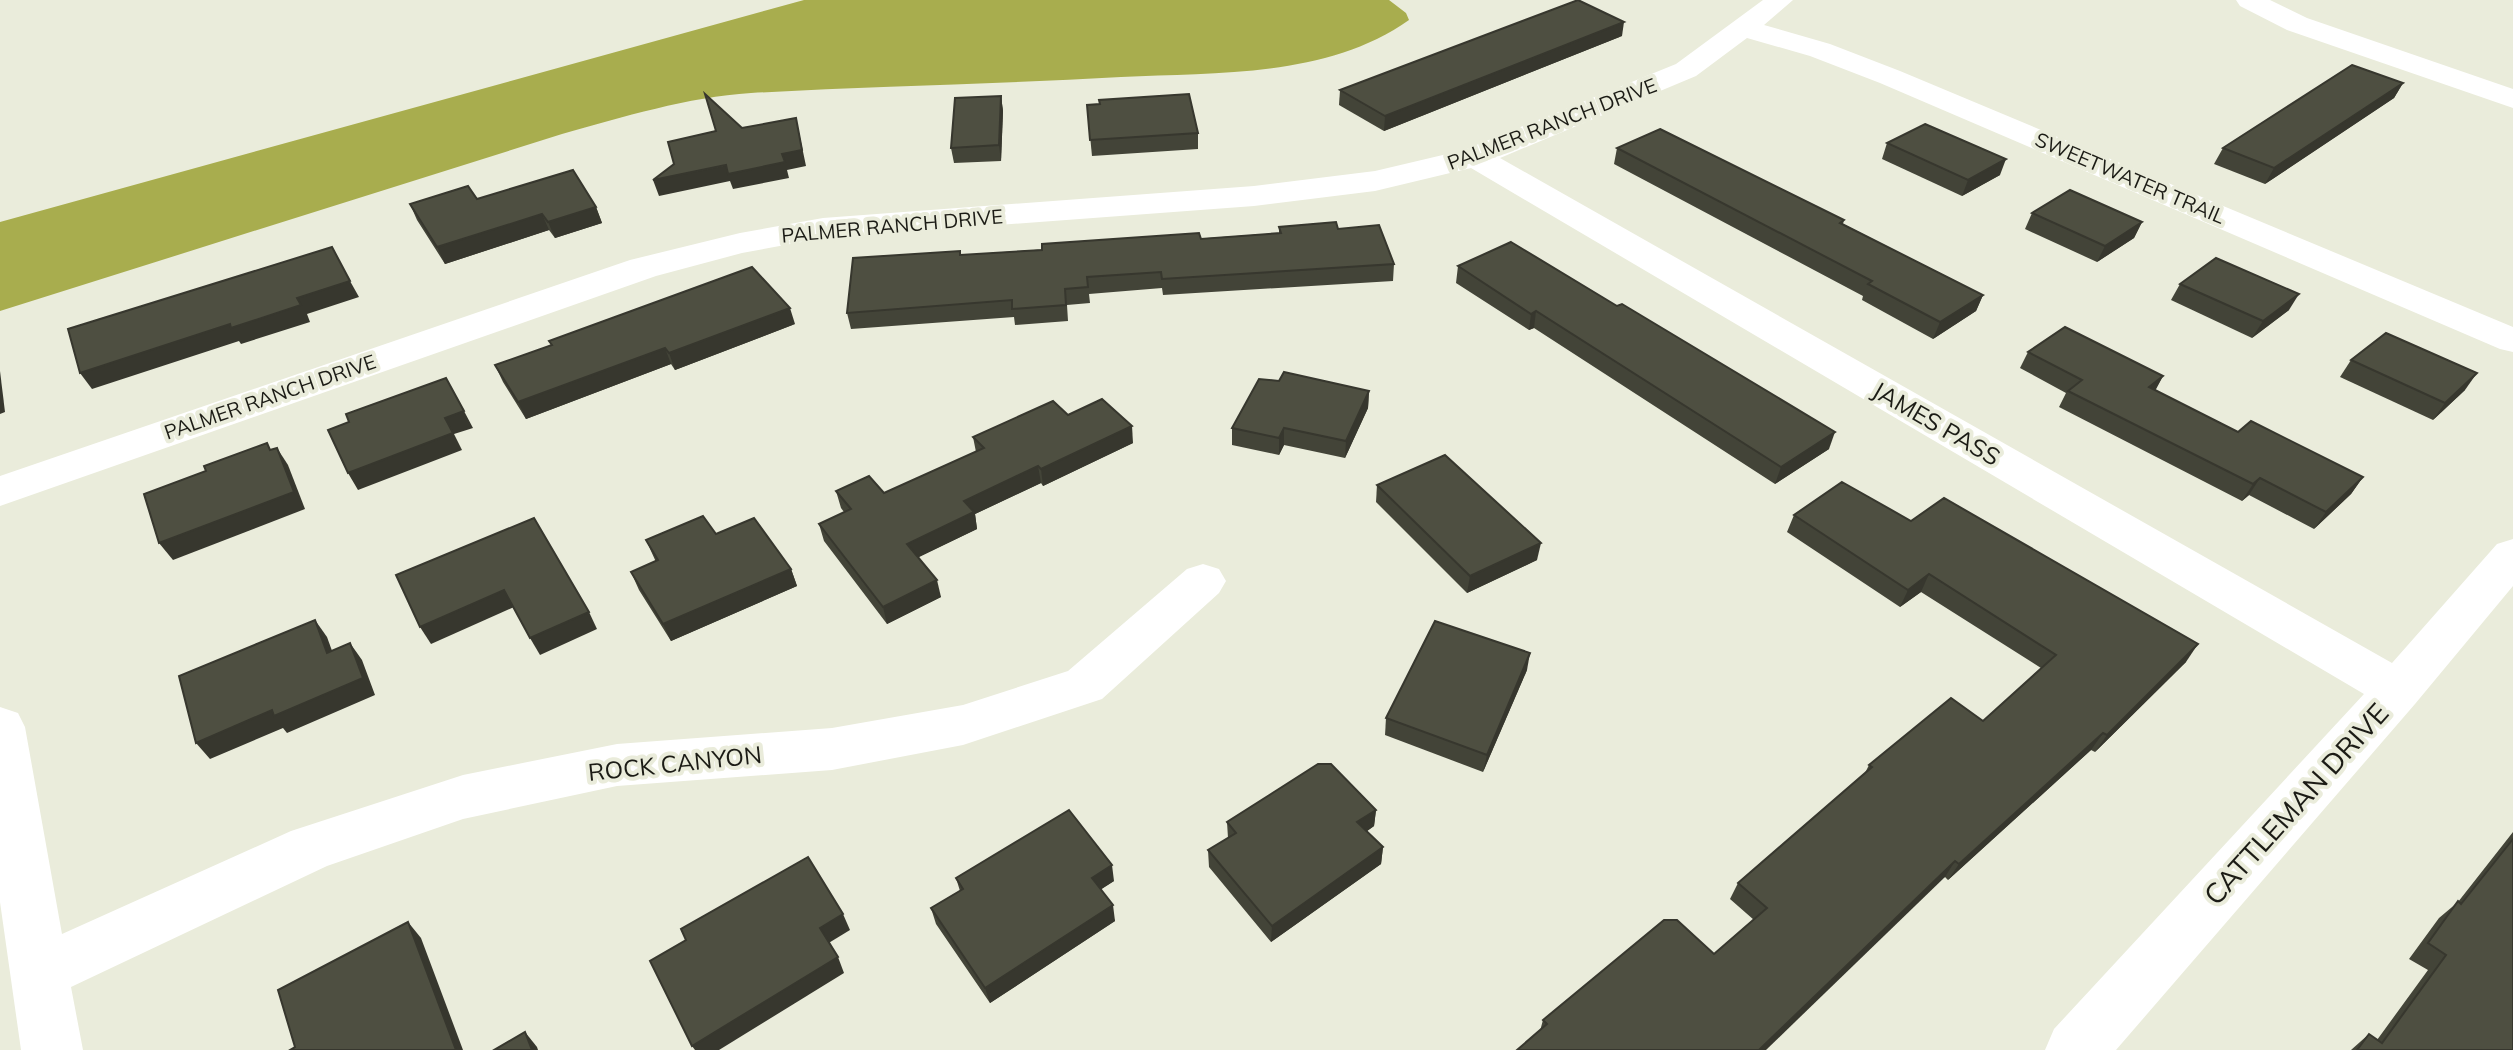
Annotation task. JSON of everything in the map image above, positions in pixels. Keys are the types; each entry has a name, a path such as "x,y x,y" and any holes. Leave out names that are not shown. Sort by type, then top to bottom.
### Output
{"street":[{"name":"PALMER RANCH DRIVE","path":"0,491 643,268 740,243 823,228 1254,196 1375,181 1475,157 1686,70 1780,0"},
{"path":"2249,0 2297,24 2513,99"},
{"name":"SWEETWATER TRAIL","path":"1743,28 1820,50 1890,77 2513,341"},
{"name":"JAMES PASS","path":"1475,157 2398,690"},
{"name":"CATTLEMAN DRIVE","path":"2076,1050 2398,690 2513,555"},
{"name":"ROCK CANYON","path":"41,972 310,848 463,797 617,765 832,749 963,725 1085,685 1203,581"},
{"path":"0,727 52,1050"}],"shaded area":[{"path":"804,0 1389,0 1406,13 1409,20 1377,39 1343,53 1270,68 751,93 680,103 562,134 0,311 0,222"}],"building":[{"path":"1578,0 1624,22 1385,116 1340,90"},
{"path":"2352,65 2403,83 2274,168 2223,148"},
{"path":"705,94 742,128 796,118 802,150 782,154 785,162 728,174 726,165 653,180 674,164 668,142 716,131"},
{"path":"1189,94 1198,133 1090,140 1087,105 1100,104 1099,100"},
{"path":"1001,96 999,145 951,148 955,98"},
{"path":"1925,124 2006,159 1968,180 1887,143"},
{"path":"1660,129 1844,220 1840,223 1983,295 1940,322 1868,284 1872,281 1617,148"},
{"path":"573,170 596,207 548,222 542,214 437,247 410,204 468,186 477,199"},
{"path":"2070,190 2142,222 2105,246 2032,213"},
{"path":"1336,222 1338,229 1379,225 1394,264 1162,279 1161,272 1087,277 1088,287 1065,289 1066,305 1012,309 1012,300 847,313 853,258 960,251 960,255 1042,250 1042,244 1199,233 1201,239 1281,233 1279,227"},
{"path":"1511,242 1617,306 1622,304 1835,432 1781,467 1536,311 1531,314 1458,266"},
{"path":"332,247 350,281 297,298 301,305 231,328 230,324 80,373 68,329"},
{"path":"2216,258 2299,294 2263,321 2180,284"},
{"path":"752,267 790,308 669,353 665,348 518,402 495,365 552,345 549,341"},
{"path":"2065,327 2163,376 2149,387 2238,432 2251,421 2363,477 2326,512 2260,478 2253,484 2068,391 2082,380 2028,352"},
{"path":"2386,333 2477,373 2445,403 2351,360"},
{"path":"1284,372 1369,391 1346,441 1284,428 1279,438 1232,428 1259,379 1279,381"},
{"path":"446,378 464,411 445,418 453,433 348,473 328,430 349,422 346,414"},
{"path":"1102,399 1132,426 964,501 974,512 907,544 937,580 883,607 819,524 851,509 836,491 869,476 884,493 984,448 973,437 1053,401 1068,415"},
{"path":"267,443 270,450 277,448 294,492 159,543 144,494 206,471 204,466"},
{"path":"1445,455 1541,543 1470,576 1377,485"},
{"path":"1842,482 1911,521 1944,498 2198,644 2107,735 2103,733 1959,864 1955,861 1759,1050 1517,1050 1547,1024 1543,1020 1664,920 1677,920 1714,954 1767,908 1738,883 1872,767 1869,765 1951,698 1983,721 2056,655 1929,574 1908,590 1794,515"},
{"path":"703,516 716,534 754,518 791,569 663,624 631,572 658,560 646,540"},
{"path":"534,518 589,612 530,638 504,590 420,627 396,575"},
{"path":"315,620 327,653 350,643 363,678 274,716 272,710 196,743 179,676"},
{"path":"1435,621 1530,653 1487,755 1386,718"},
{"path":"1318,764 1331,764 1376,810 1357,822 1383,847 1272,926 1208,850 1236,833 1227,822"},
{"path":"1069,810 1112,865 1092,878 1113,905 985,988 931,908 963,889 956,878"},
{"path":"2513,839 2513,1050 2357,1050 2369,1034 2382,1043 2446,955 2428,943 2458,901 2461,904"},
{"path":"808,857 843,914 820,928 838,957 692,1046 650,961 686,940 681,929"},
{"path":"408,922 456,1050 290,1050 295,1047 278,990"},
{"path":"525,1032 532,1050 494,1050"}]}
